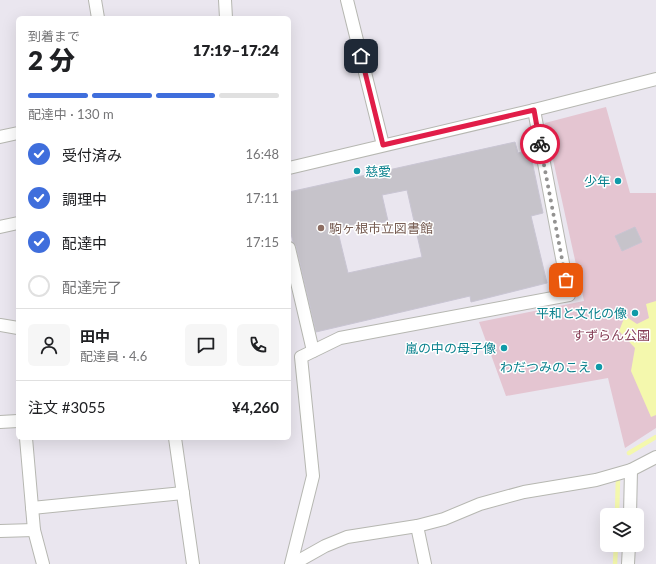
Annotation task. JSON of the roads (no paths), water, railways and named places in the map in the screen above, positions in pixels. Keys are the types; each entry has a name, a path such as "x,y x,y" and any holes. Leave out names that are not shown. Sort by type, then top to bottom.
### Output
{"street":[{"path":"95,0 98,16"},
{"path":"225,0 226,16"},
{"path":"347,0 383,145"},
{"path":"291,168 534,110 656,79"},
{"path":"292,564 314,476 300,357 340,338 569,295 534,110"},
{"path":"0,137 16,133"},
{"path":"0,227 16,223"},
{"path":"291,257 312,351"},
{"path":"0,325 16,328"},
{"path":"0,422 16,421"},
{"path":"26,440 34,530 43,564"},
{"path":"175,440 193,564"},
{"path":"292,564 325,546 347,537 417,526 444,519 480,504 524,492 596,480 631,470 656,457"},
{"path":"630,508 631,470"},
{"path":"32,508 183,493"},
{"path":"417,526 425,564"},
{"path":"0,531 34,530"},
{"path":"628,552 628,564"}],"waterway":[{"path":"629,453 656,437"},
{"path":"617,508 618,478"},
{"path":"615,564 616,552"}],"place":[{"name":"慈愛","path":"357,171"},
{"name":"少年","path":"618,181"},
{"name":"駒ヶ根市立図書館","path":"321,228"},
{"name":"平和と文化の像","path":"635,313"},
{"name":"嵐の中の母子像","path":"504,348"},
{"name":"わだつみのこえ","path":"599,367"}],"park label":[{"name":"すずらん公園","path":"611,335"}]}
